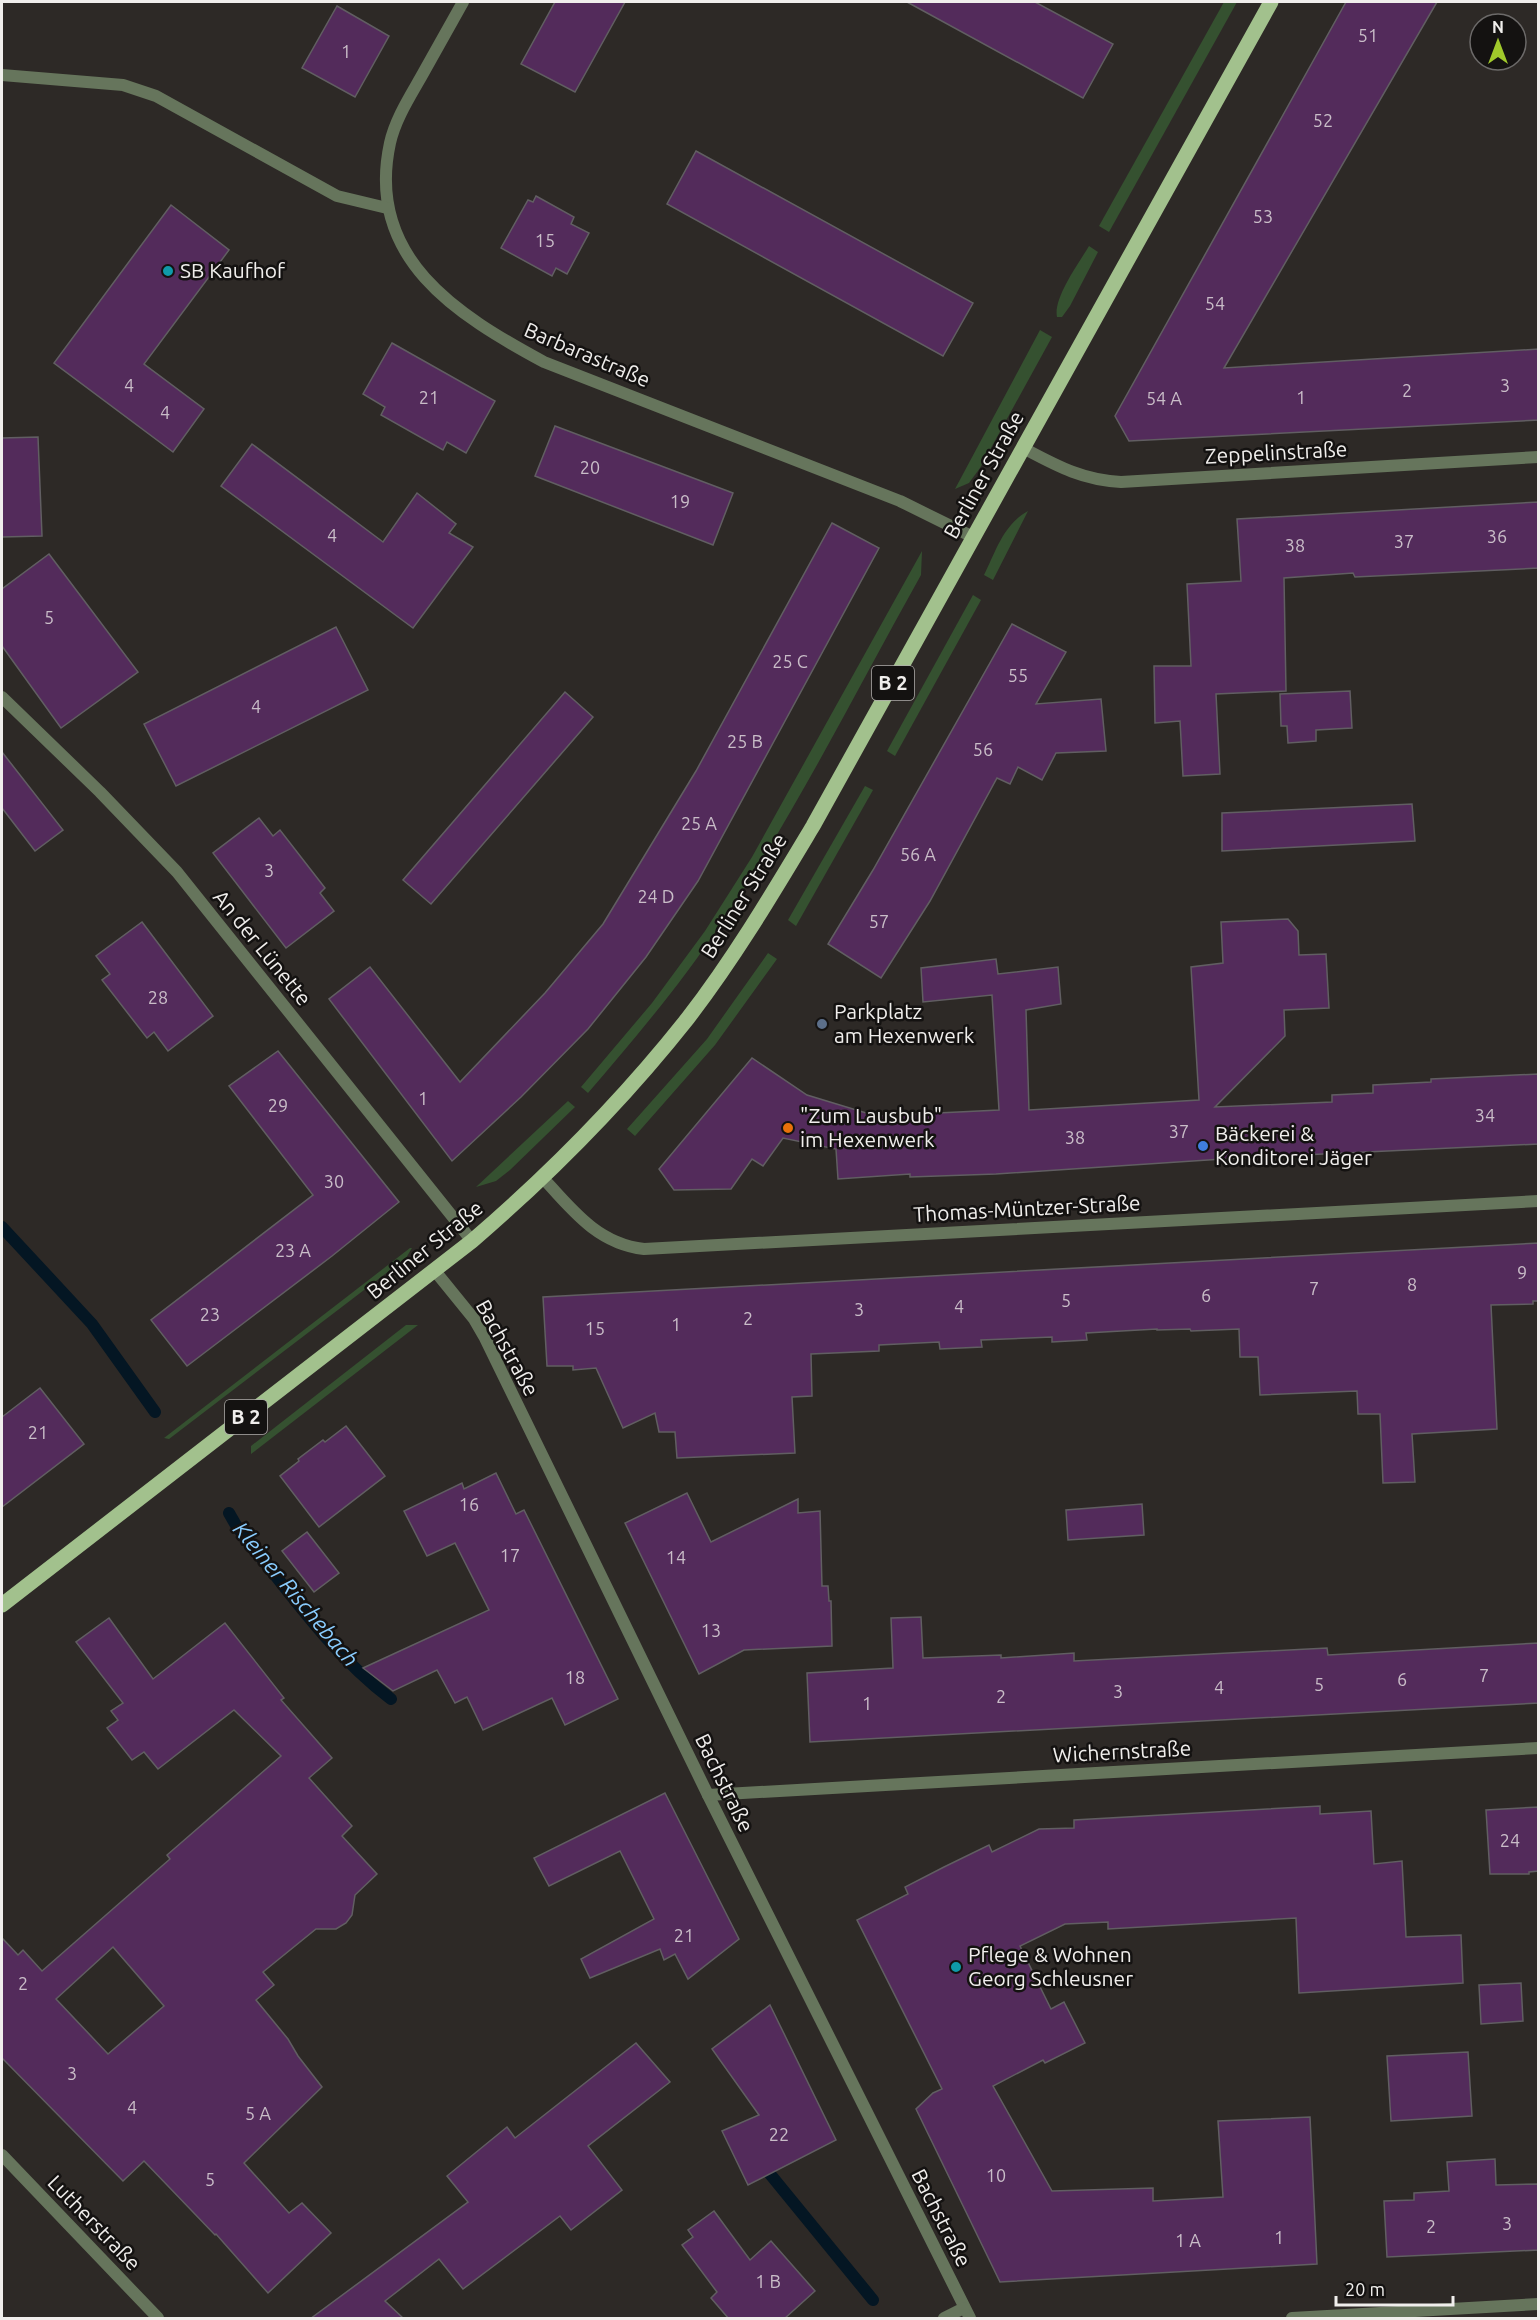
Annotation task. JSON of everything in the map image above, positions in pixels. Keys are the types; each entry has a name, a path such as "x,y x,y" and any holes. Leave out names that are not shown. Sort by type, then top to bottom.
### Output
{"main road":[{"name":"Berliner Straße","path":"2,1605 472,1241 543,1178 602,1118 688,1017 743,940 813,826 1271,2"}],"street":[{"name":"Barbarastraße","path":"463,2 405,106 390,142 385,177 387,208 400,244 420,272 448,302 492,334 544,362 900,501 973,537"},
{"path":"2,75 123,85 156,96 337,196 387,208"},
{"name":"Zeppelinstraße","path":"1023,448 1083,477 1121,482 1539,457"},
{"name":"An der Lünette","path":"2,697 100,792 177,872 472,1241"},
{"name":"Thomas-Müntzer-Straße","path":"543,1178 591,1228 616,1243 644,1249 1539,1201"},
{"name":"Bachstraße","path":"435,1271 474,1319 485,1338 708,1795 967,2313"},
{"name":"Wichernstraße","path":"708,1795 1539,1748"},
{"name":"Lutherstraße","path":"2,2155 158,2319"},
{"path":"1292,2319 1539,2304"},
{"path":"944,2319 967,2313"}],"green space":[{"path":"1224,2 1237,2 1109,232 1099,226"},
{"path":"1089,246 1098,252 1070,306 1062,317 1057,317 1059,300 1063,291"},
{"path":"1040,330 1052,337 980,468 969,483 955,489"},
{"path":"1028,511 993,580 984,575 1006,531"},
{"path":"922,551 921,575 775,838 707,945 641,1031 588,1093 581,1087 652,1003 705,931 752,857"},
{"path":"973,595 981,600 895,756 887,751"},
{"path":"865,786 873,790 796,926 788,920"},
{"path":"768,953 777,959 715,1045 635,1136 627,1129 707,1039"},
{"path":"568,1101 575,1107 510,1170 496,1181 476,1187"},
{"path":"412,1248 406,1258 169,1439 164,1438"},
{"path":"406,1325 418,1325 251,1454 251,1446"}],"building":[{"path":"555,2 625,2 575,92 521,64"},
{"path":"907,2 1035,2 1113,44 1083,98"},
{"path":"1346,2 1437,2 1224,368 1539,349 1539,420 1129,441 1115,416"},
{"path":"337,6 389,36 355,97 302,68"},
{"path":"696,151 973,303 943,356 667,204"},
{"path":"536,196 574,217 571,224 589,233 567,274 556,268 552,276 501,248 528,200 533,202"},
{"path":"171,205 229,250 144,364 204,409 173,452 54,363"},
{"path":"392,343 495,401 466,453 447,442 443,450 381,415 385,407 363,394"},
{"path":"555,426 733,493 713,545 535,476"},
{"path":"38,437 42,536 2,537 2,438"},
{"path":"252,444 383,542 417,493 456,524 449,533 473,547 413,628 221,486"},
{"path":"1539,502 1539,568 1355,577 1353,573 1284,578 1286,691 1216,694 1220,774 1183,776 1180,721 1155,723 1154,666 1191,666 1187,584 1241,581 1237,519"},
{"path":"832,523 879,548 698,881 646,957 588,1029 521,1097 452,1161 329,999 370,967 460,1082 545,993 603,924 696,771"},
{"path":"49,554 138,672 61,728 2,646 2,589"},
{"path":"1012,624 1066,652 1036,704 1101,699 1106,751 1056,753 1042,780 1018,767 1010,784 997,778 930,901 881,978 828,944 873,870"},
{"path":"336,627 368,690 176,786 144,724"},
{"path":"1350,691 1352,728 1316,730 1316,741 1288,743 1287,726 1281,726 1280,694"},
{"path":"565,692 593,717 431,904 403,880"},
{"path":"2,752 63,830 35,851 2,808"},
{"path":"1412,804 1415,841 1222,851 1222,813"},
{"path":"259,818 273,836 280,830 325,888 320,893 334,911 286,948 213,853"},
{"path":"1288,919 1298,931 1299,955 1326,954 1329,1008 1284,1010 1285,1036 1215,1107 1332,1102 1332,1095 1373,1093 1373,1085 1431,1082 1431,1079 1539,1074 1539,1144 1238,1158 996,1174 910,1177 910,1174 838,1179 836,1149 783,1138 763,1166 752,1159 731,1189 674,1190 659,1169 752,1058 807,1095 876,1116 999,1110 992,995 923,1002 921,968 996,959 998,974 1058,967 1061,1004 1026,1010 1029,1110 1199,1100 1191,967 1223,963 1221,922"},
{"path":"142,922 213,1016 168,1051 154,1032 147,1038 102,980 110,974 96,956"},
{"path":"278,1051 399,1202 187,1366 151,1320 313,1195 229,1086"},
{"path":"1539,1243 1539,1301 1533,1301 1533,1304 1491,1305 1497,1429 1412,1434 1415,1482 1383,1483 1380,1414 1358,1414 1357,1391 1260,1395 1258,1357 1240,1357 1239,1329 1191,1331 1190,1329 1157,1329 1086,1333 1087,1340 1052,1342 1052,1337 981,1340 982,1347 940,1349 939,1342 879,1345 879,1351 811,1354 812,1396 792,1397 795,1453 677,1458 675,1432 659,1432 655,1413 623,1428 596,1368 573,1370 573,1366 547,1366 543,1297"},
{"path":"40,1388 84,1444 2,1507 2,1417"},
{"path":"346,1426 385,1476 319,1527 280,1476 323,1440 325,1442"},
{"path":"496,1473 516,1514 524,1510 618,1699 565,1725 552,1698 483,1730 467,1697 455,1703 437,1670 393,1691 363,1668 489,1610 455,1543 427,1556 404,1511 462,1483 464,1489"},
{"path":"687,1493 711,1542 798,1499 798,1513 820,1511 822,1586 828,1586 829,1601 831,1601 832,1646 744,1650 699,1674 625,1523"},
{"path":"1142,1504 1144,1535 1068,1540 1066,1510"},
{"path":"307,1532 339,1573 314,1592 282,1551"},
{"path":"921,1617 923,1658 1001,1655 1001,1658 1074,1653 1074,1661 1327,1648 1328,1655 1539,1643 1539,1703 810,1742 807,1673 893,1668 891,1618"},
{"path":"109,1618 153,1679 225,1623 284,1698 281,1700 332,1758 309,1778 352,1826 342,1836 377,1874 355,1895 352,1915 346,1923 336,1929 316,1929 263,1972 274,1985 256,2000 288,2039 322,2087 244,2163 289,2213 302,2203 331,2233 268,2293 216,2234 144,2161 123,2181 2,2058 2,1938 18,1955 23,1950 42,1971 170,1859 167,1855 281,1756 234,1710 158,1769 144,1752 132,1760 107,1728 118,1720 111,1711 123,1703 76,1642","holes":["113,1947 164,2006 108,2054 56,1999"]},
{"path":"665,1793 739,1939 688,1979 675,1954 664,1960 660,1949 590,1978 581,1959 654,1919 620,1851 549,1886 534,1858"},
{"name":"Pflege & Wohnen Georg Schleusner","path":"1320,1806 1320,1814 1371,1811 1374,1864 1402,1861 1406,1937 1461,1935 1463,1983 1299,1993 1296,1918 1108,1929 1108,1922 1065,1924 1020,1946 1051,2009 1064,2002 1085,2043 1045,2063 1043,2060 993,2086 1052,2191 1153,2188 1153,2201 1223,2197 1218,2121 1310,2117 1317,2264 1000,2282 916,2109 933,2093 942,2089 857,1920 908,1894 905,1887 989,1845 992,1852 1039,1829 1074,1828 1074,1820"},
{"path":"1539,1807 1539,1871 1529,1872 1529,1874 1490,1874 1486,1810"},
{"path":"1521,1983 1523,2021 1481,2024 1479,1985"},
{"path":"770,2005 836,2140 748,2185 722,2131 759,2115 712,2049"},
{"path":"636,2043 670,2082 588,2146 622,2190 571,2230 560,2216 463,2289 439,2259 385,2301 404,2319 310,2319 468,2202 447,2176 507,2127 515,2138"},
{"path":"1468,2052 1472,2116 1391,2121 1387,2056"},
{"path":"1495,2159 1496,2185 1539,2184 1539,2250 1387,2257 1384,2201 1414,2200 1414,2193 1449,2191 1447,2162"},
{"path":"714,2211 750,2260 771,2241 815,2291 784,2319 729,2319 711,2298 717,2292 682,2245 693,2237 688,2230"}],"waterway":[{"name":"Kleiner Rischebach","path":"2,1227 92,1324 155,1412"},
{"name":"Kleiner Rischebach","path":"229,1513 237,1527 328,1640 369,1681 391,1699"},
{"name":"Kleiner Rischebach","path":"770,2174 873,2300"}],"place":[{"name":"SB Kaufhof","path":"168,271"},
{"name":"Parkplatz am Hexenwerk","path":"822,1024"},
{"name":"\"Zum Lausbub\" im Hexenwerk","path":"788,1128"},
{"name":"Bäckerei & Konditorei Jäger","path":"1203,1146"},
{"name":"Pflege & Wohnen Georg Schleusner","path":"956,1967"}]}
